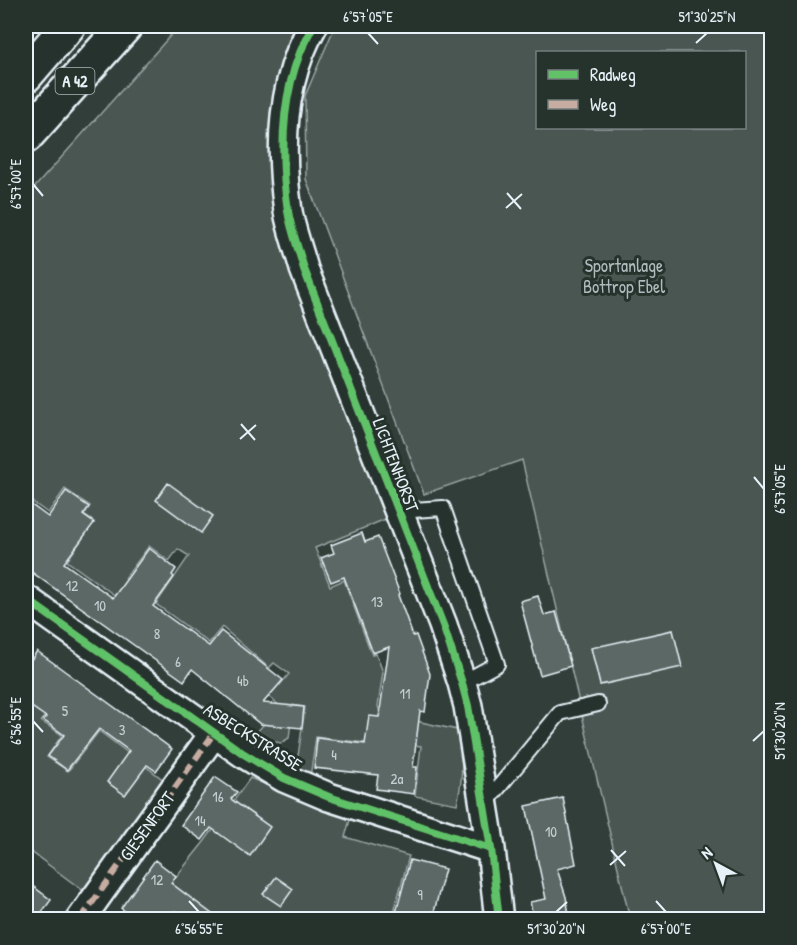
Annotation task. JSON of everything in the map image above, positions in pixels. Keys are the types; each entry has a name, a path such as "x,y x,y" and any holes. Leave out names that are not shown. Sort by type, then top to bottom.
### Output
{"highway":[{"name":"A 42","path":"26,75 68,26"},
{"name":"A 42","path":"26,136 124,26"}],"street":[{"name":"LICHTENHORST","path":"313,26 304,41 284,112 283,148 288,213 304,269 399,511 462,682 491,849 499,920"},
{"name":"ASBECKSTRASSE","path":"26,599 244,754 284,778 329,797 491,849"},
{"name":"GIESENFORT","path":"80,920 214,733"}],"lane":[{"path":"399,511 443,508 497,664 462,682"},
{"path":"484,805 560,713 598,704"}],"green space":[{"path":"179,26 295,26 279,76 271,137 393,516 315,548 330,586 344,580 372,655 376,654 383,672 378,706 380,713 457,730 462,767 457,804 415,796 421,746 316,737 310,777 296,770 305,707 293,705 289,738 281,743 271,741 261,751 248,742 280,706 257,687 268,674 280,685 289,674 274,663 269,668 222,627 209,643 156,604 189,556 178,549 169,561 149,546 125,578 135,586 124,602 67,561 94,522 84,515 90,506 65,489 48,513 28,499 26,502 26,197"},
{"name":"Sportanlage Bottrop Ebel","path":"335,26 771,26 771,919 630,919 522,460 424,494 306,179 305,96"},
{"path":"39,688 56,700 41,721 62,735 47,757 68,771 99,731 165,781 85,892 26,848 26,707"},
{"path":"250,778 350,820 345,837 409,856 392,919 169,919 176,888 171,883"}],"building":[{"path":"168,483 213,516 201,533 156,500"},
{"path":"66,491 89,507 83,515 94,523 64,563 113,598 149,548 176,569 172,575 174,577 153,606 209,646 221,631 283,680 263,703 304,707 302,728 260,724 192,669 184,681 26,568 26,501 48,517"},
{"path":"362,533 365,542 378,537 413,636 416,635 430,674 425,712 420,711 413,767 417,767 414,794 376,789 378,775 314,768 317,738 365,744 369,716 379,717 389,647 373,653 344,577 331,582 321,558 334,553 331,545"},
{"path":"538,596 544,615 556,612 571,666 540,675 520,601"},
{"path":"673,630 682,667 600,685 591,648"},
{"path":"37,651 172,749 156,771 147,765 125,795 107,782 129,751 99,729 67,770 48,756 64,735 43,720 46,717 26,703 26,667"},
{"path":"215,777 237,792 231,799 270,827 250,856 211,828 202,840 181,825"},
{"path":"563,798 576,864 557,869 566,897 570,920 534,920 530,902 546,899 526,806"},
{"path":"155,860 176,876 171,883 220,920 187,920 175,911 169,920 136,920 121,908"},
{"path":"410,860 445,869 432,920 394,920"},
{"path":"276,877 293,889 281,906 263,894"},
{"path":"26,881 51,900 36,920 26,920"}],"marked path":[{"path":"80,920 214,733"}],"cycle path":[{"path":"313,26 294,69 285,116 284,164 289,218 304,269 443,625 462,683 468,706 491,849 499,920"},
{"path":"26,599 244,754 284,778 329,797 491,849"}]}
